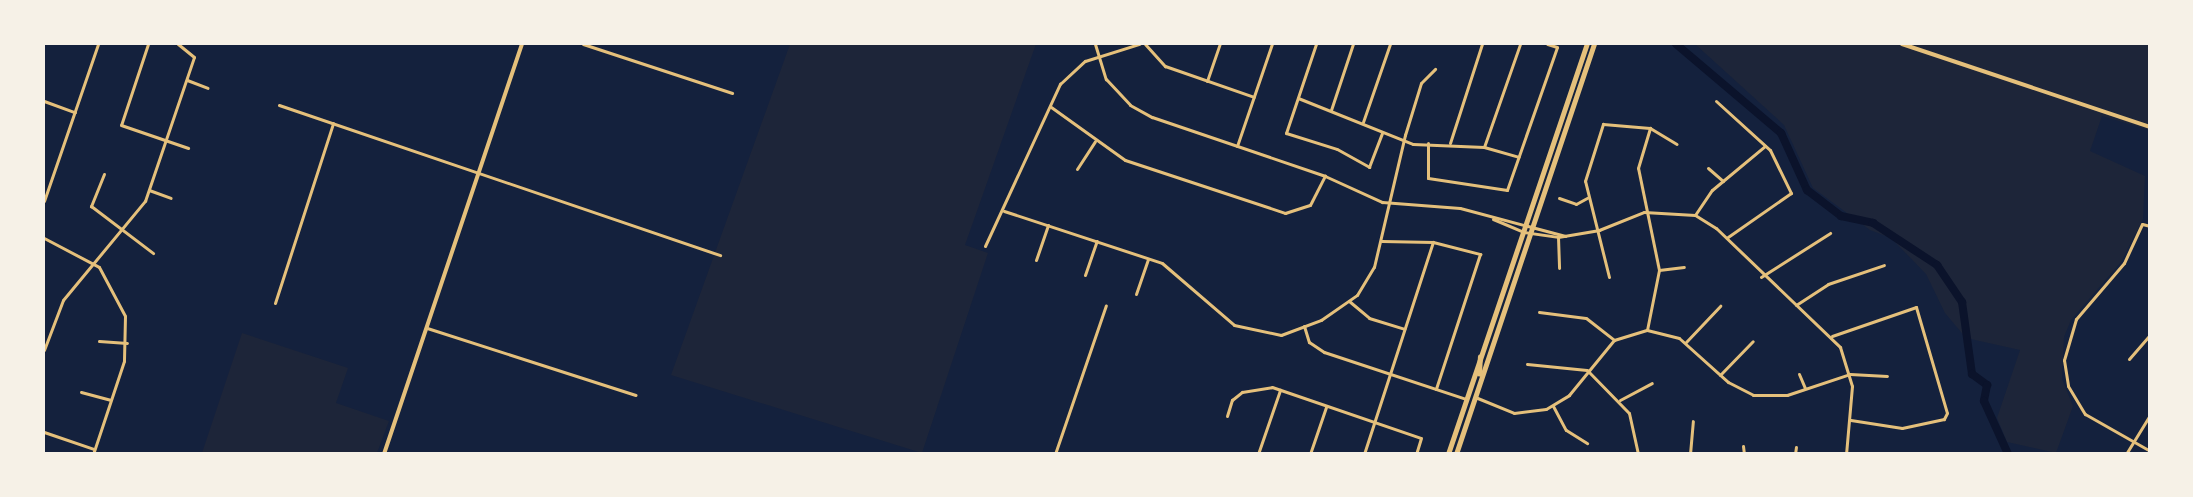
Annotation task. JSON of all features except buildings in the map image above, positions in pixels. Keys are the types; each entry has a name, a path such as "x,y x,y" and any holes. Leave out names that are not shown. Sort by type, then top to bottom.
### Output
{"main road":[{"path":"384,453 522,44"},
{"path":"1448,453 1587,44"},
{"path":"1456,453 1594,44"},
{"path":"1902,44 2150,127"},
{"path":"1474,397 1480,357"}],"street":[{"path":"44,201 98,44"},
{"path":"148,44 121,125 188,148"},
{"path":"44,350 63,300 125,229 149,190 187,80 194,51 178,44"},
{"path":"583,44 732,93"},
{"path":"1095,44 1106,79 1130,105 1237,146 1325,176 1392,204 1460,208 1533,225 1564,236"},
{"path":"985,246 1004,211 1060,84 1073,68 1097,56 1139,44"},
{"path":"1146,44 1164,66 1254,97"},
{"path":"1207,81 1220,44"},
{"path":"1237,146 1272,44"},
{"path":"1316,44 1286,133 1337,149 1369,167 1382,133"},
{"path":"1331,110 1353,44"},
{"path":"1363,122 1390,44"},
{"path":"1450,143 1482,44"},
{"path":"1484,147 1521,44"},
{"path":"1428,143 1428,178 1507,190 1557,47 1547,44"},
{"path":"1004,211 1148,259 1180,273 1206,306 1234,325 1281,335 1304,326 1349,301 1374,267 1392,204 1404,140 1421,83 1435,69"},
{"path":"187,80 208,88"},
{"path":"1298,98 1404,140 1484,147 1519,157"},
{"path":"44,101 75,112"},
{"path":"1716,101 1765,146 1791,193 1728,237"},
{"path":"279,105 477,176 720,255"},
{"path":"1051,108 1125,160 1286,213 1310,205 1325,176"},
{"path":"275,303 333,123"},
{"path":"1609,277 1599,230 1587,198 1587,171 1603,124 1650,128 1677,144"},
{"path":"1647,330 1659,270 1644,212 1639,163 1650,128"},
{"path":"1077,169 1096,140"},
{"path":"1695,215 1723,181 1765,146"},
{"path":"1708,168 1723,181"},
{"path":"104,174 91,206 125,229 153,253"},
{"path":"149,190 171,198"},
{"path":"1559,198 1575,204 1587,198"},
{"path":"1487,216 1523,232 1558,237 1599,230 1644,212 1695,215 1728,237 1761,277 1832,336 1850,374 1851,420 1846,453"},
{"path":"2150,226 2142,224 2124,263 2074,323 2064,360 2068,386 2081,410 2150,452"},
{"path":"1036,260 1048,225"},
{"path":"1761,277 1830,233"},
{"path":"1558,237 1559,268"},
{"path":"44,238 94,263 120,300 127,343 93,451 44,432"},
{"path":"1382,241 1432,242 1480,254 1436,388"},
{"path":"1085,275 1097,242"},
{"path":"1364,453 1432,242"},
{"path":"1136,294 1148,259"},
{"path":"1796,305 1828,284 1884,265"},
{"path":"1659,270 1684,267"},
{"path":"1349,301 1369,318 1404,329"},
{"path":"1056,453 1106,305"},
{"path":"1686,342 1720,306"},
{"path":"1832,336 1916,307 1947,413 1928,424 1902,428 1851,420"},
{"path":"1539,312 1586,318 1614,340"},
{"path":"1304,326 1309,342 1324,352 1466,399"},
{"path":"427,328 636,395"},
{"path":"1474,397 1519,413 1553,406 1614,340 1647,330 1686,342 1720,375 1763,396 1805,388 1850,374 1887,376"},
{"path":"2129,359 2150,335"},
{"path":"99,341 127,343"},
{"path":"1720,375 1753,341"},
{"path":"1527,363 1587,370 1620,400 1633,421 1638,453"},
{"path":"1799,374 1805,388"},
{"path":"1620,400 1652,383"},
{"path":"1227,417 1232,400 1248,389 1280,389 1326,407 1421,438 1416,453"},
{"path":"1258,453 1280,389"},
{"path":"81,392 110,400"},
{"path":"1553,406 1566,430 1587,443"},
{"path":"1310,453 1326,407"},
{"path":"2126,453 2150,415"},
{"path":"1690,453 1693,422"},
{"path":"1743,446 1743,453"},
{"path":"1795,453 1796,447"}],"shaded area":[{"path":"790,44 1036,44 965,245 988,253 922,453 671,375"},
{"path":"1695,44 2149,44 2149,130 2102,116 2090,151 2145,176 2143,219 2121,262 2071,320 2064,337 2062,379 2073,406 2056,453 2007,442 1997,418 2020,350 1966,338 1945,313 1926,274 1891,238 1870,230 1813,188 1784,125"},
{"path":"242,333 348,368 336,403 389,421 377,453 202,453"}],"waterway":[{"path":"1676,44 1781,133 1807,190 1841,216 1873,223 1937,265 1962,302 1972,374 1987,385 1984,401 2008,454"}]}
